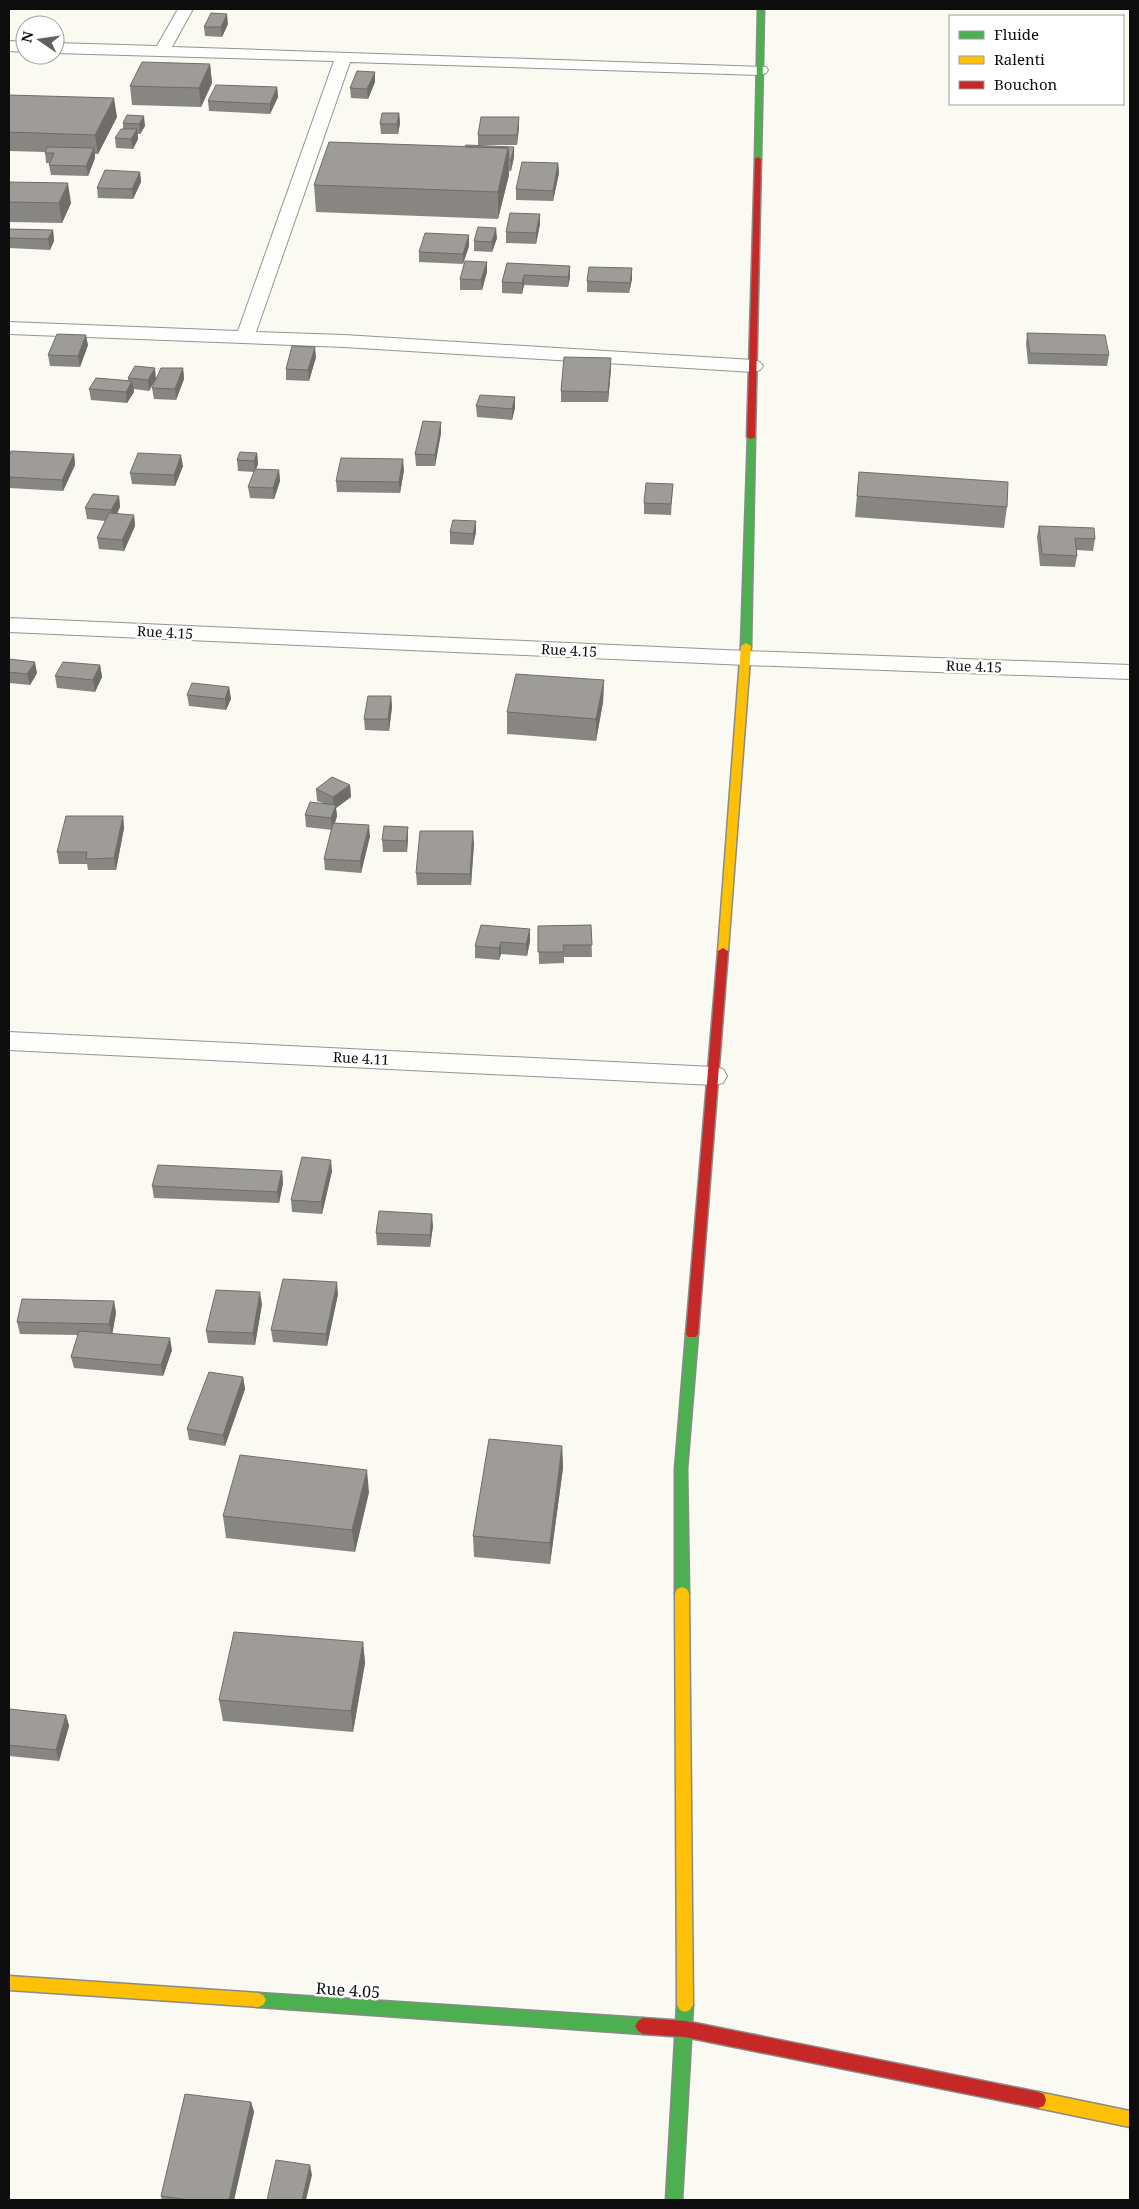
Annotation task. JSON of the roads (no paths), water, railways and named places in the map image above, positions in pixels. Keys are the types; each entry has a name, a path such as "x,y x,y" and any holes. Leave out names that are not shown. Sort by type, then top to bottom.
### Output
{"street":[{"path":"162,51 185,9"},
{"path":"674,2200 685,2029 681,1469 746,658 761,9"},
{"path":"65,48 760,70"},
{"path":"245,337 344,57"},
{"path":"14,333 245,337 753,366"},
{"name":"Rue 4.15","path":"9,626 746,658 1130,672"},
{"name":"Rue 4.11","path":"9,1041 713,1076"},
{"name":"Rue 4.05","path":"9,1983 685,2029 1130,2119"}]}
